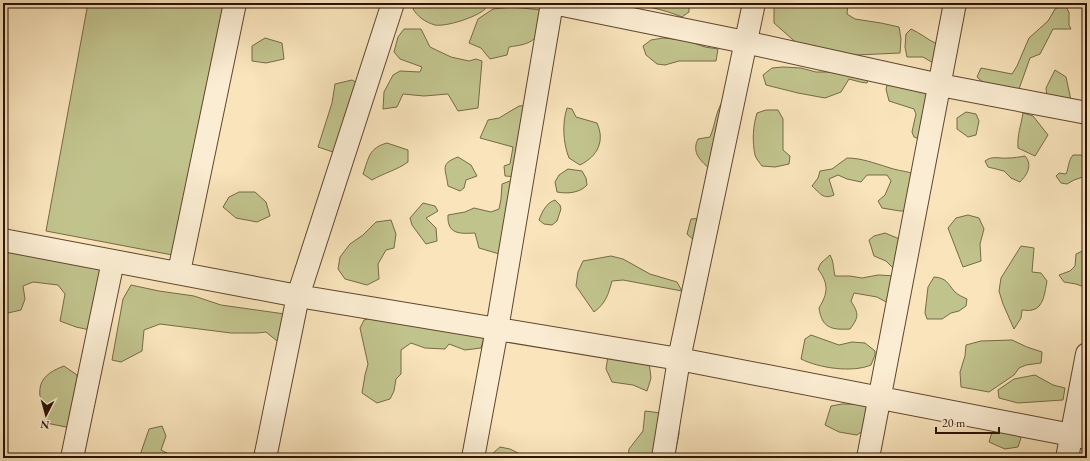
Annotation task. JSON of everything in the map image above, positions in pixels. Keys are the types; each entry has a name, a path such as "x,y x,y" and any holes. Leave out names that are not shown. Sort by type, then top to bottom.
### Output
{"street":[{"path":"179,272 235,3"},
{"path":"266,458 298,296 393,3"},
{"path":"473,458 497,329 553,3 745,42 940,85 1087,113"},
{"path":"663,458 680,359 754,3"},
{"path":"868,458 955,3"},
{"path":"3,240 179,272 298,296 680,359 1079,437"},
{"path":"72,458 113,261"},
{"path":"1067,458 1079,437 1087,354"}],"green space":[{"path":"88,3 230,3 183,257 46,231"},
{"path":"417,3 487,3 485,9 469,18 454,23 435,25 425,21 417,14 413,9"},
{"path":"621,3 689,3 689,12 682,17 652,8"},
{"path":"774,3 819,5 819,3 848,3 847,14 855,19 899,27 901,39 900,53 856,55 800,46 774,23"},
{"path":"1064,4 1069,12 1069,25 1071,29 1053,29 1040,54 1030,58 1019,89 988,87 977,77 981,68 1012,74 1029,38 1048,21 1055,9"},
{"path":"512,7 541,10 545,29 529,42 509,47 507,55 490,59 481,48 469,43 478,19 493,9"},
{"path":"404,29 421,29 430,47 451,57 469,61 476,59 482,61 478,108 458,111 448,94 424,96 403,94 397,107 383,109 384,92 393,75 400,71 420,72 422,67 400,59 394,52 398,37"},
{"path":"911,29 935,43 947,39 940,67 923,57 907,57 905,47 906,34"},
{"path":"265,38 282,43 284,59 266,63 252,61 252,46"},
{"path":"663,38 685,40 705,47 718,49 716,61 679,61 665,65 657,64 646,55 643,46 651,40"},
{"path":"772,68 801,68 816,72 855,69 869,77 867,83 849,79 841,92 825,98 766,85 763,75"},
{"path":"1055,70 1066,77 1072,105 1047,97 1046,88"},
{"path":"352,80 363,86 336,153 318,147 332,103 335,84"},
{"path":"888,82 926,92 938,97 919,139 914,137 912,132 916,114 914,109 889,101 886,89"},
{"path":"724,99 711,170 696,153 696,144 698,139 710,137 719,108"},
{"path":"533,105 519,177 505,176 504,166 510,164 513,147 480,138 488,120 499,118 519,106"},
{"path":"567,108 572,109 576,117 597,123 599,130 600,142 595,153 580,165 569,158 565,146 564,126"},
{"path":"766,110 778,110 783,119 783,150 790,156 789,164 775,167 762,166 757,159 754,150 754,128 757,113"},
{"path":"966,112 976,114 979,121 976,135 968,137 957,129 957,118"},
{"path":"1023,113 1033,116 1048,135 1035,156 1018,148"},
{"path":"387,143 408,150 408,162 372,180 363,174 368,158 376,148"},
{"path":"1073,155 1081,155 1087,158 1086,176 1067,184 1061,183 1056,176 1059,173 1066,174"},
{"path":"1025,156 1029,166 1025,176 1020,182 1011,178 1004,171 988,167 985,161 993,158"},
{"path":"458,157 471,165 477,176 466,180 464,188 460,191 448,186 445,171 448,162"},
{"path":"847,158 872,162 912,173 916,211 900,211 882,208 878,201 885,195 891,181 887,175 867,175 861,182 847,179 838,175 829,179 834,195 827,197 822,195 812,186 818,178 820,171 832,169"},
{"path":"568,169 582,171 586,178 587,185 581,190 573,192 557,192 555,182 559,175"},
{"path":"510,181 518,191 506,256 479,248 475,233 459,233 452,229 448,221 448,215 465,212 474,208 491,212 499,209 502,184"},
{"path":"239,192 255,192 266,202 270,216 257,222 236,218 223,207 229,197"},
{"path":"555,200 560,205 561,209 557,221 552,225 544,224 539,220 545,208"},
{"path":"423,203 435,206 438,211 426,218 436,228 437,241 426,244 412,225 410,218"},
{"path":"968,215 979,218 984,229 980,244 981,261 963,267 948,228 956,218"},
{"path":"703,218 696,242 687,234 691,219"},
{"path":"391,220 396,234 394,248 386,250 378,264 379,279 367,285 345,279 338,269 340,257 350,244 363,235 376,222"},
{"path":"885,233 902,240 895,270 886,261 874,256 869,240 874,236"},
{"path":"1021,246 1034,248 1032,272 1041,273 1047,281 1045,294 1039,306 1036,309 1022,310 1021,318 1014,329 999,291 1001,278"},
{"path":"3,247 96,265 105,276 90,330 60,321 65,294 58,285 33,282 23,286 25,299 21,310 8,313 3,316"},
{"path":"1087,249 1087,288 1064,282 1059,275 1070,271 1075,266 1076,254"},
{"path":"830,255 835,276 862,278 878,275 897,276 898,304 886,302 877,297 854,293 851,301 857,315 850,329 833,328 825,324 820,315 819,308 826,293 826,284 818,269 821,263"},
{"path":"611,256 623,259 650,274 677,282 682,291 623,280 612,281 606,298 594,312 576,286 578,272 583,261"},
{"path":"934,277 942,278 956,293 967,299 966,306 942,319 927,319 925,313 928,287"},
{"path":"131,285 194,296 221,305 292,315 282,345 266,332 231,333 160,324 144,330 142,351 121,362 112,360 123,299"},
{"path":"381,315 485,334 481,348 465,350 449,344 445,349 425,348 411,343 401,350 401,374 396,379 394,391 390,399 377,403 362,393 368,364 360,328 364,320"},
{"path":"811,335 839,345 852,342 865,343 875,351 871,365 855,369 845,369 817,365 801,359 805,339"},
{"path":"1012,340 1042,352 1041,363 1026,365 1019,368 1014,375 989,392 961,387 960,372 965,356 966,345 981,341"},
{"path":"608,356 649,362 651,378 647,391 633,385 612,382 606,369"},
{"path":"64,366 77,375 78,395 72,426 66,427 46,423 40,396 40,388 46,376"},
{"path":"1035,375 1053,385 1065,388 1063,400 1018,403 999,398 998,390 1014,379"},
{"path":"842,404 867,404 867,428 857,435 839,432 825,425 831,406"},
{"path":"645,411 678,417 679,434 674,458 628,458 629,449 643,431"},
{"path":"162,426 166,436 161,450 173,456 172,458 139,458 149,429"},
{"path":"1003,429 1013,431 1021,438 1018,447 1005,449 989,442 992,432"},
{"path":"500,447 510,449 520,454 520,458 493,458 492,454"}]}
